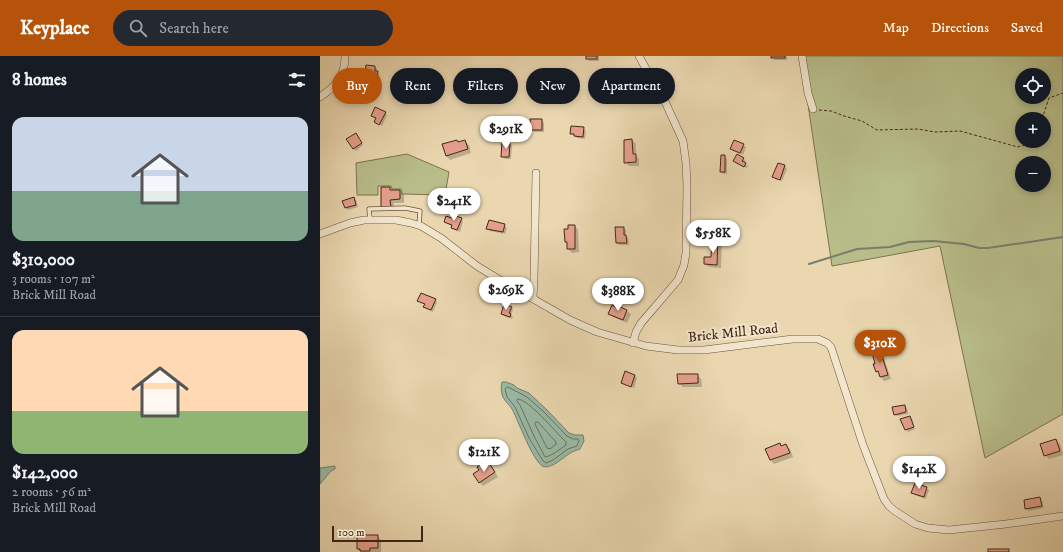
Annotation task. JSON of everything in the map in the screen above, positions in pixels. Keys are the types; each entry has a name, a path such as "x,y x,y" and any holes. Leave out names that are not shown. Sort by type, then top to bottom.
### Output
{"street":[{"path":"320,97 334,87 342,75 345,65 345,56"},
{"path":"633,343 636,332 641,323 678,280 684,265 686,253 687,185 683,141 662,95 639,56"},
{"path":"802,56 808,93 813,109"},
{"path":"533,298 536,173"},
{"name":"Brick Mill Road","path":"320,234 350,222 396,220 411,222 442,238 477,266 570,320 597,332 646,346 678,350 704,350 793,339 818,339 827,343 831,348 863,445 884,499 895,511 915,524 928,528 949,530 1063,516"}],"lane":[{"path":"370,220 370,209 405,208 420,211 418,225"}],"path":[{"path":"1044,112 1049,98 1063,93"},
{"path":"813,109 831,111 862,121 876,130 918,129 935,132 960,131 1015,146"}],"green space":[{"path":"804,56 1063,56 1063,414 985,458 940,246 832,266 802,64"},
{"path":"407,154 449,172 445,195 402,194 401,189 392,189 391,186 378,186 378,195 357,195 356,163"}],"water":[{"path":"502,382 514,385 517,388 529,393 569,433 583,435 584,441 580,449 571,453 552,466 545,467 541,465 531,451 512,409 503,396 501,390"},
{"path":"335,466 335,469 331,471 320,484 320,468"}],"building":[{"path":"586,56 597,56 597,59 586,59"},
{"path":"771,56 785,56 785,58 771,58"},
{"path":"366,65 375,66 375,68 366,68"},
{"path":"375,107 386,112 379,125 374,122 376,118 371,116"},
{"path":"530,119 542,119 542,130 531,130"},
{"path":"571,126 584,127 583,137 570,134"},
{"path":"356,133 362,143 353,149 346,139"},
{"path":"632,139 633,154 636,154 636,162 624,163 624,140"},
{"path":"457,140 458,142 465,140 468,149 446,156 442,144"},
{"path":"734,140 744,144 740,153 730,149"},
{"path":"502,142 510,142 509,157 501,157"},
{"path":"737,154 744,158 742,161 746,163 744,167 733,161"},
{"path":"721,155 725,155 725,172 720,172"},
{"path":"778,163 785,165 780,180 772,177"},
{"path":"381,187 390,187 390,190 400,190 400,199 390,200 391,207 381,207"},
{"path":"354,197 356,205 345,208 342,201"},
{"path":"453,215 462,218 457,230 451,228 452,225 444,222 446,216 452,218"},
{"path":"489,220 505,224 503,232 486,229"},
{"path":"568,225 575,225 575,249 567,249 564,229 568,229"},
{"path":"615,227 624,227 624,235 626,235 627,243 616,243"},
{"path":"712,238 718,239 717,265 704,264 704,257 711,257"},
{"path":"421,293 436,299 431,310 423,307 425,304 417,301"},
{"path":"504,304 512,307 509,313 511,314 510,317 501,314"},
{"path":"612,305 616,307 616,305 627,310 623,320 608,314"},
{"path":"880,350 888,375 880,377 873,364 875,364 872,352"},
{"path":"625,371 635,375 631,387 621,383"},
{"path":"677,374 698,374 698,383 678,384"},
{"path":"905,405 906,412 894,415 892,407"},
{"path":"910,416 914,427 905,430 900,419"},
{"path":"1056,439 1060,451 1044,456 1040,444"},
{"path":"780,443 781,446 786,444 790,453 770,460 765,449"},
{"path":"489,463 495,472 479,483 473,474 479,470 477,467 482,464 483,467"},
{"path":"915,483 927,487 924,497 911,493"},
{"path":"1040,497 1042,506 1025,509 1024,500"},
{"path":"357,535 378,535 378,548 370,548 370,551 360,551 360,549 357,549"},
{"path":"988,549 1009,549 1009,552 988,552"}],"waterway":[{"path":"809,264 857,249 890,247 909,242 933,241 988,248 1063,237"}]}
